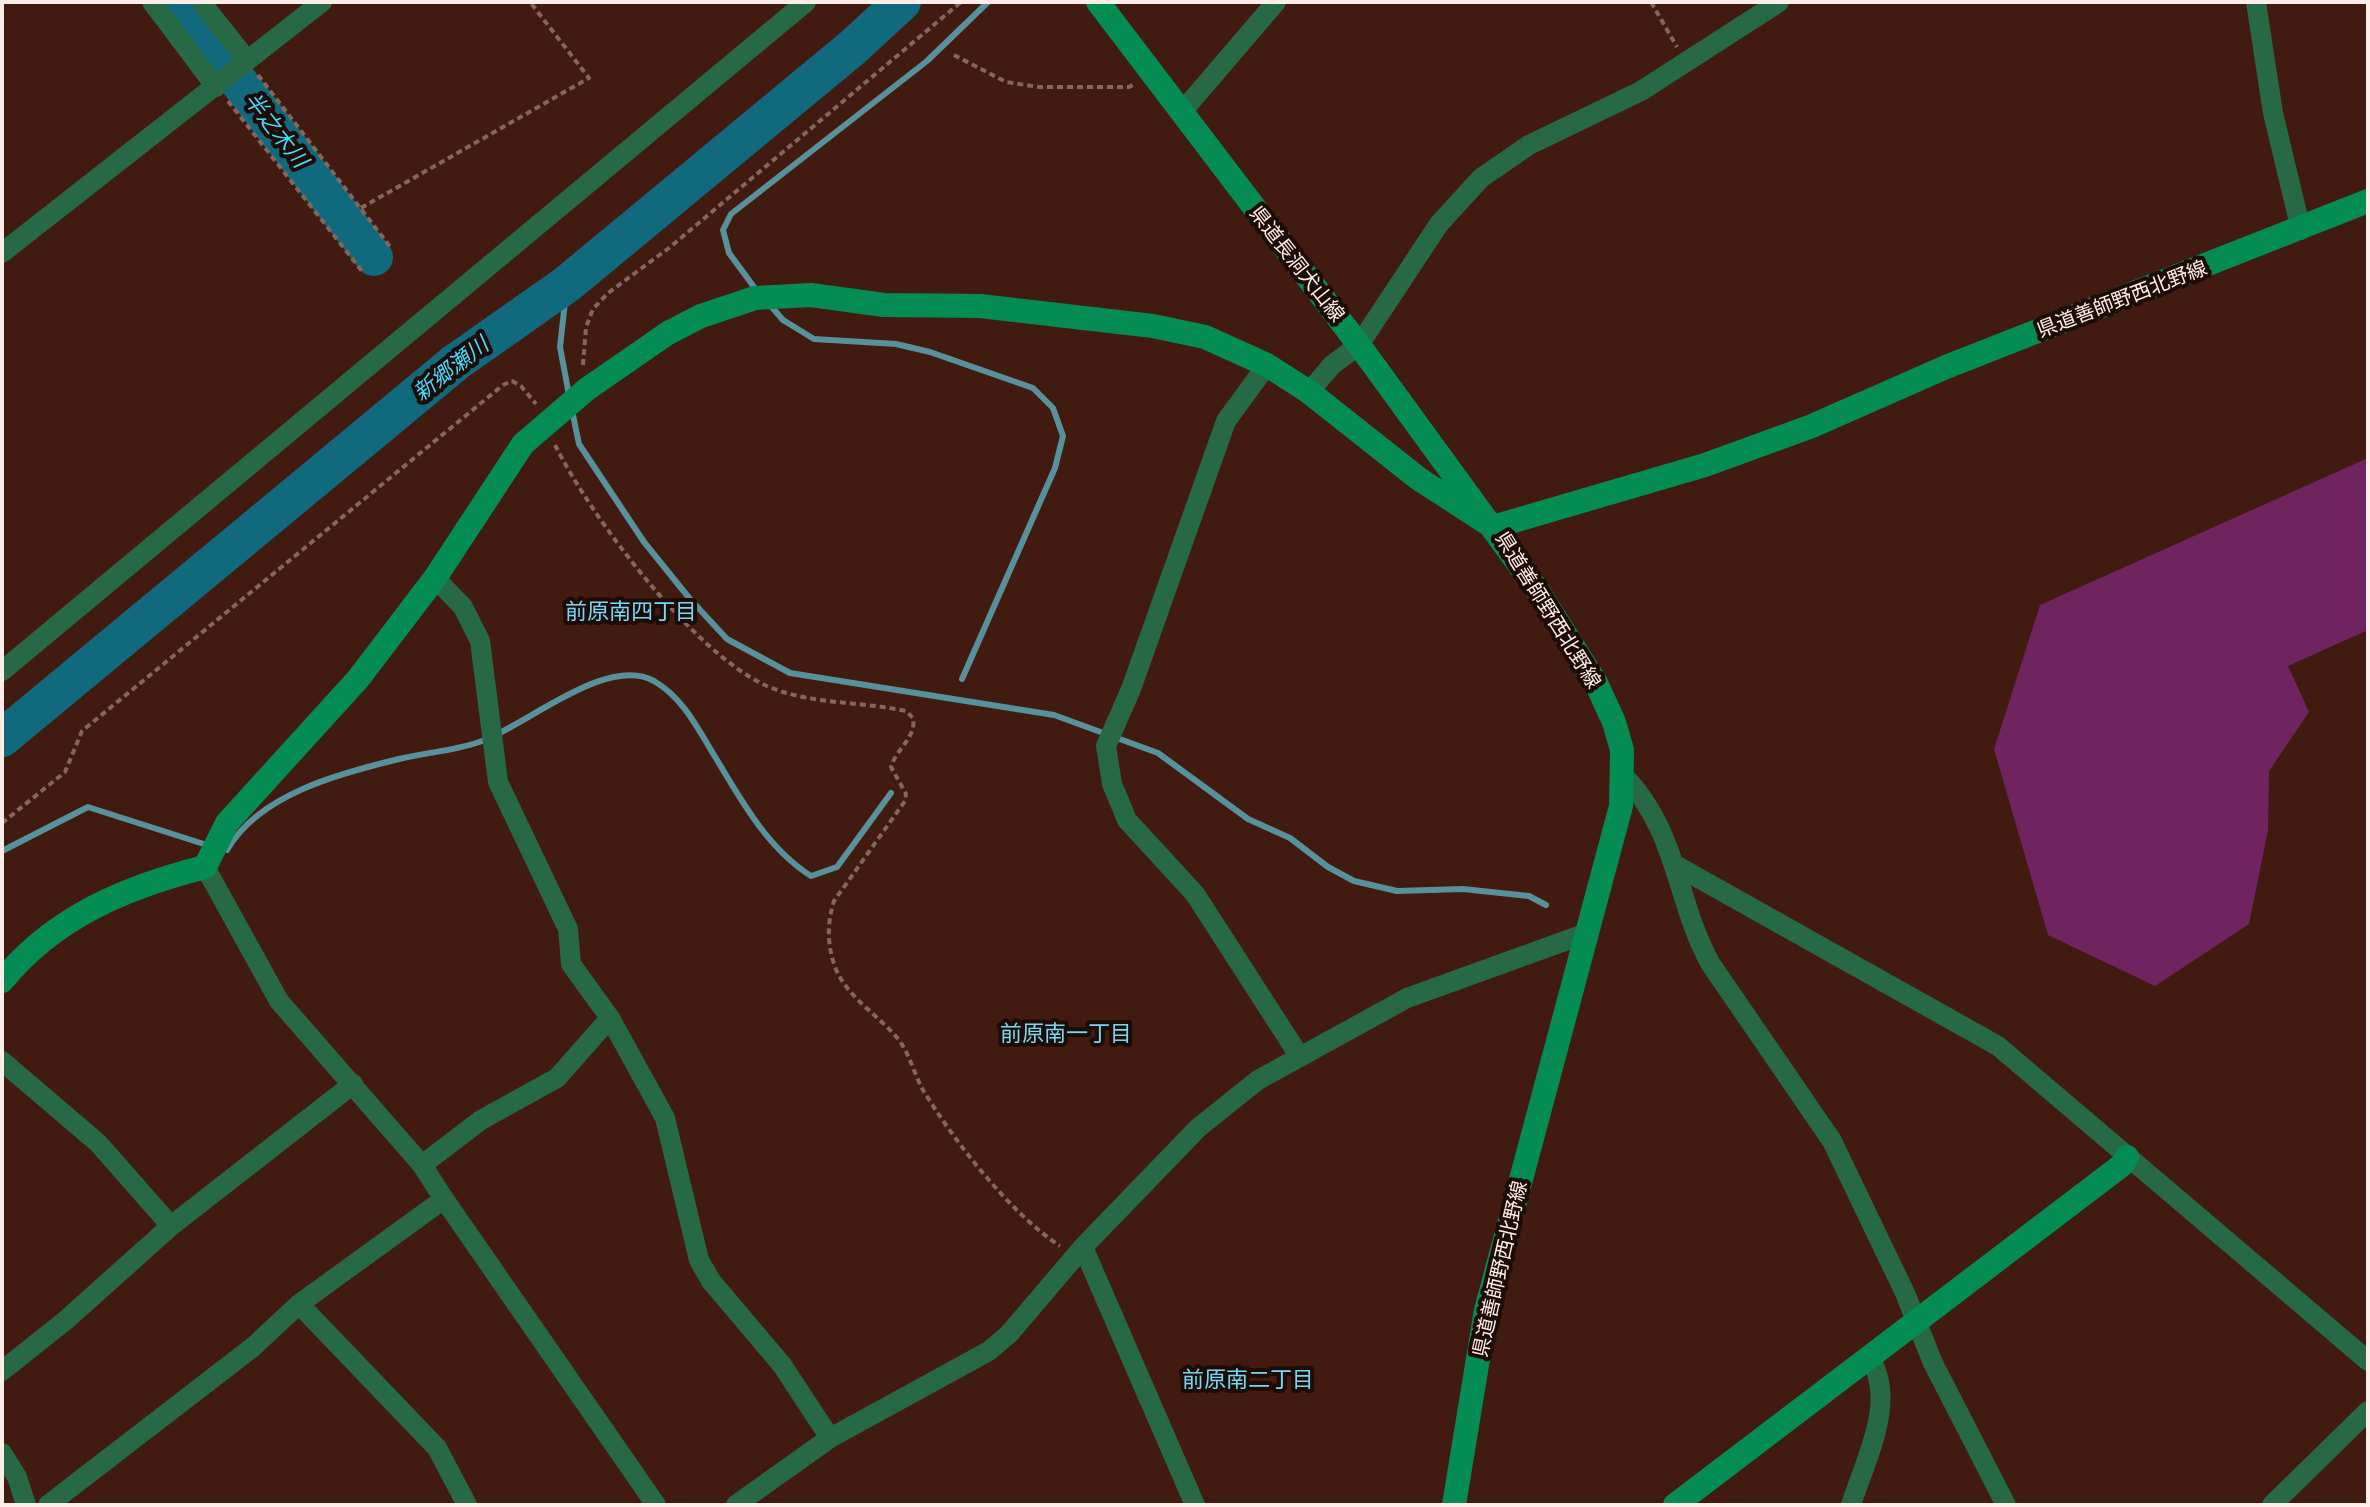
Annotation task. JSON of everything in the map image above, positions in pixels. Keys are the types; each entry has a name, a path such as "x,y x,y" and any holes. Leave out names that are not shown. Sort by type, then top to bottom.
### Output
{"main road":[{"name":"県道長洞犬山線","path":"1098,2 1493,527"},
{"name":"県道善師野西北野線","path":"1454,1505 1486,1310 1621,806 1624,776 1622,750 1614,722 1596,683 1493,527 1719,460 1812,426 1946,367 2301,230 2368,201"},
{"path":"2,981 23,955 57,926 159,879 205,867 227,823 358,679 435,578 523,444 548,421 583,392 668,333 701,316 766,296 884,305 980,306 1153,326 1205,337 1267,365 1309,392 1419,479 1493,527"},
{"path":"1675,1505 2122,1165 2127,1157"}],"street":[{"path":"152,2 216,87"},
{"path":"201,2 247,60"},
{"path":"2,253 322,2"},
{"path":"2,671 806,2"},
{"path":"1181,113 1276,2"},
{"path":"1309,392 1332,365 1359,345 1439,224 1481,178 1529,145 1641,91 1779,2"},
{"path":"2256,2 2273,113 2301,230"},
{"path":"1267,365 1226,421 1122,711 1106,746 1112,784 1127,820 1195,894 1300,1057"},
{"path":"435,578 463,607 480,641 498,782 568,929 571,964 610,1018 665,1118 699,1260 711,1281 782,1365 830,1438"},
{"path":"1624,776 1643,796 1660,823 1677,866 1698,941 1735,1004 1832,1141 1917,1319 1933,1363 2006,1505"},
{"path":"1677,866 1998,1046 2368,1361"},
{"path":"205,867 279,1001 422,1165 656,1505"},
{"path":"736,1505 830,1438 989,1351 1009,1334 1079,1252 1228,1101 1258,1080 1407,998 1588,928"},
{"path":"422,1165 481,1120 557,1078 610,1018"},
{"path":"2,1061 98,1143 171,1226"},
{"path":"2,1371 66,1320 171,1226 353,1084"},
{"path":"48,1505 253,1347 299,1304 444,1199"},
{"path":"1079,1252 1195,1505"},
{"path":"299,1304 437,1448 467,1505"},
{"path":"1851,1505 1881,1406 1879,1371 1869,1357"},
{"path":"2272,1505 2368,1411"},
{"path":"2,1453 17,1477 26,1505"}],"path":[{"path":"361,208 589,78 530,2"},
{"path":"583,392 582,360 586,327 593,309 608,293 669,248 961,2"},
{"path":"1651,2 1687,63"},
{"path":"954,55 1006,82 1039,87 1129,87 1151,73"},
{"path":"247,60 391,248"},
{"path":"216,87 362,271"},
{"path":"2,823 65,772 82,731 503,385 512,381 521,386 548,421 567,470 601,517 686,624 714,653 768,686 807,698 894,708 913,718 911,735 894,757 891,767 906,794 905,801 834,901 828,918 835,966 854,996 900,1041 924,1092 987,1176 1046,1236 1079,1252"}],"shaded area":[{"path":"2368,458 2368,630 2288,666 2309,712 2269,771 2268,830 2249,924 2155,986 2048,935 1994,749 2040,605"}],"waterway":[{"name":"半之木川","path":"177,2 374,257"},
{"name":"新郷瀬川","path":"2,738 456,362 567,284 852,48 902,2"},
{"path":"757,291 729,253 723,230 731,214 927,61 988,2"},
{"path":"567,284 560,347 569,395"},
{"path":"770,305 783,320 814,339 896,344 930,352 1033,388 1053,408 1063,436 1055,468 962,679"},
{"path":"572,410 579,444 644,542 690,599 727,639 790,673 1054,715 1158,753 1248,819 1290,838 1328,867 1354,881 1397,891 1463,889 1529,896 1546,905"},
{"path":"227,850 259,814 303,789 376,765 482,741 590,684 635,675 654,681 681,705 756,822 781,852 811,876 837,867 891,793"},
{"path":"2,851 88,807 210,846"}],"district":[{"name":"前原南四丁目","path":"631,612"},
{"name":"前原南一丁目","path":"1066,1034"},
{"name":"前原南二丁目","path":"1248,1380"}]}
